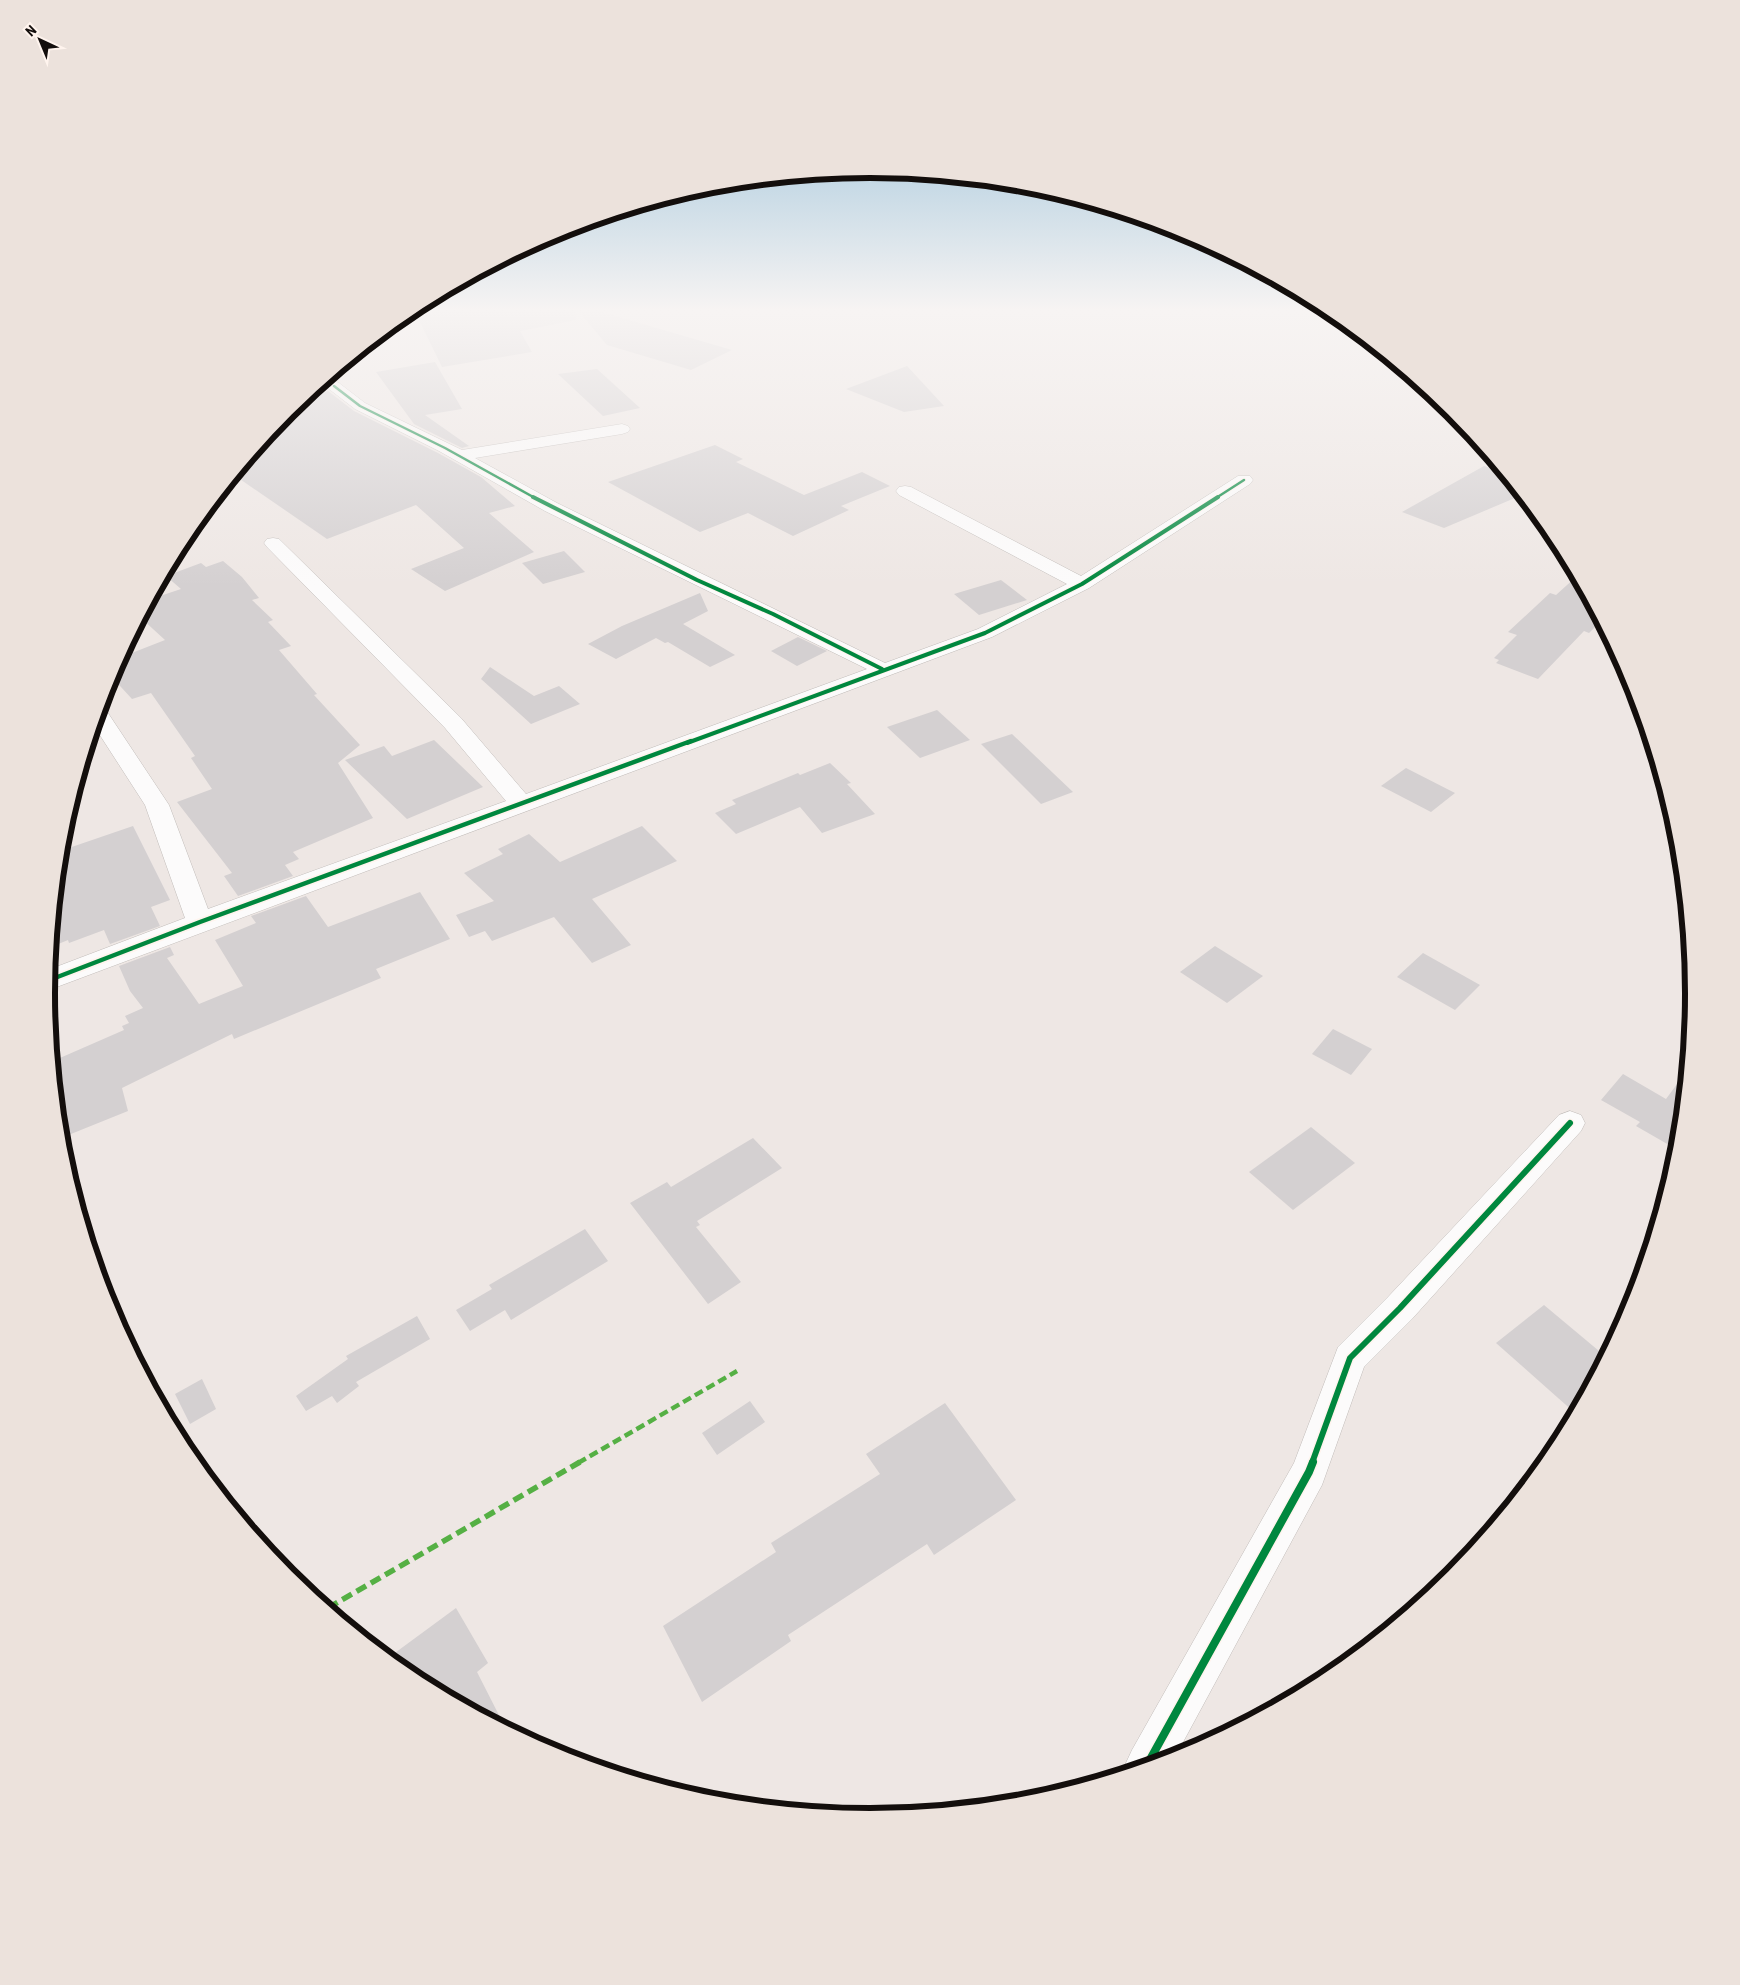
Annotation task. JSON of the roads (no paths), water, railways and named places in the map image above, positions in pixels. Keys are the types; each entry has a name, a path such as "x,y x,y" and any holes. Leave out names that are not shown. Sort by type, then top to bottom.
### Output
{"street":[{"path":"353,401 560,511 697,580 773,614 882,669"},
{"path":"458,456 622,429"},
{"path":"56,978 200,922 882,669 985,633 1082,584 1244,480"},
{"path":"905,492 1082,584"},
{"path":"273,543 453,723 521,803"},
{"path":"102,721 157,805 200,922"},
{"path":"1152,1757 1309,1472 1350,1358 1400,1308 1570,1123"}]}
